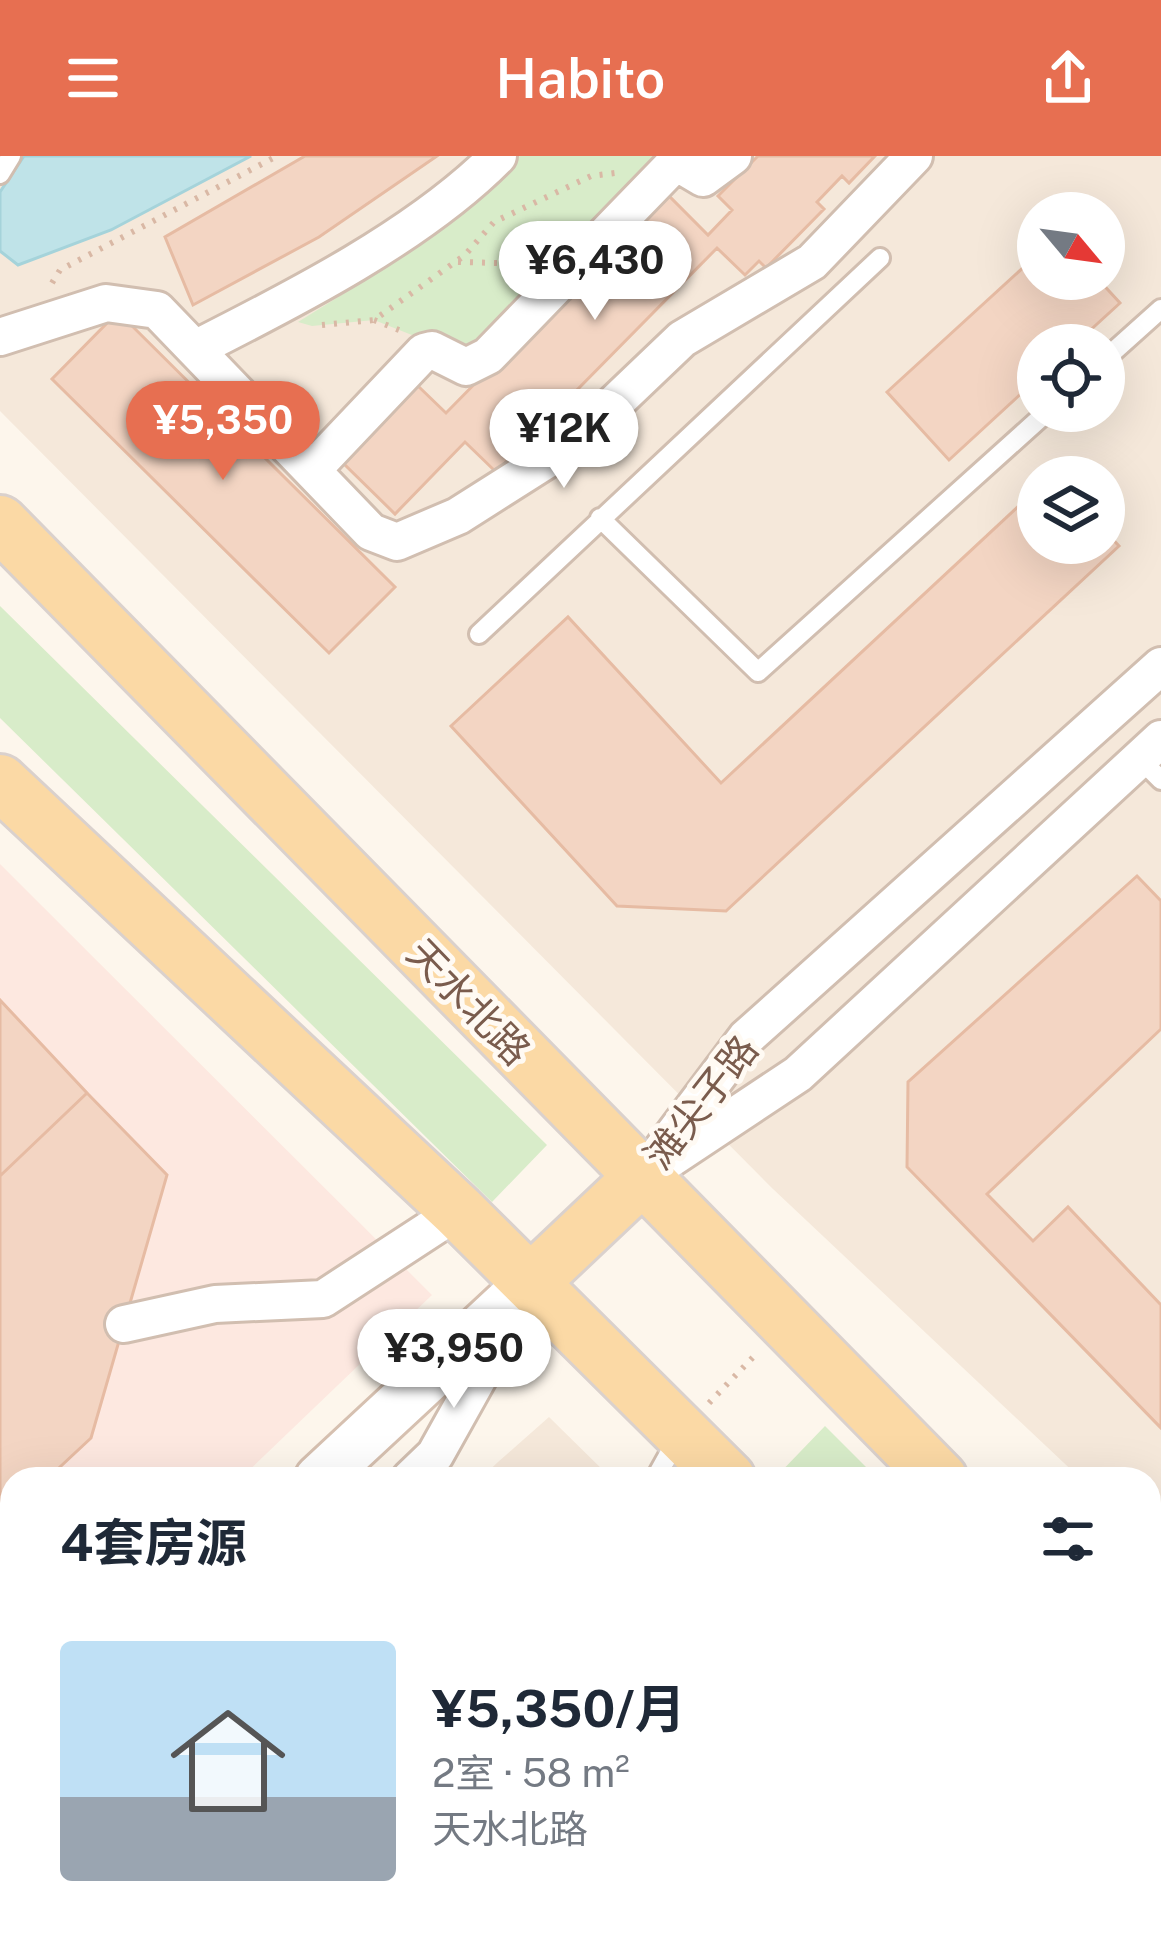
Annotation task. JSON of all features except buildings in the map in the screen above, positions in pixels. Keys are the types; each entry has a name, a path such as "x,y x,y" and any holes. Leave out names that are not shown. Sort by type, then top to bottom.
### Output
{"main road":[{"name":"天水北路","path":"0,523 928,1467"},
{"path":"4,794 458,1210 716,1467"},
{"path":"332,1467 641,1178"}],"street":[{"path":"195,350 314,289 474,180 498,156"},
{"path":"312,470 424,352 432,350 466,367 477,365 676,162 703,178 733,156"},
{"path":"0,337 106,303 157,310 371,532 397,542 458,516 573,443 682,339 812,262 914,156"},
{"name":"滩尖子路","path":"641,1178 746,1038 1161,665"},
{"name":"滩尖子路","path":"641,1178 798,1074 1154,759"},
{"path":"124,1324 215,1304 322,1299 458,1210"},
{"path":"422,1467 435,1455 531,1282"}],"lane":[{"path":"0,174 11,156"},
{"path":"479,634 880,258"},
{"path":"1125,341 1161,309"},
{"path":"600,518 758,672 1025,432"},
{"path":"662,1467 681,1431"}],"path":[{"path":"60,270 277,156"},
{"path":"272,311 312,326 374,320 454,263 494,222 592,176 613,172 651,189"},
{"path":"454,263 499,263 551,290"},
{"path":"681,1431 785,1323"}],"shaded area":[{"path":"0,156 1161,156 1161,1467 1068,1467 773,1189 0,411"},
{"path":"0,864 432,1295 253,1467 0,1467"},
{"path":"549,1417 600,1467 493,1467"}],"green space":[{"path":"520,156 657,156 470,358 374,320 312,326 298,322 401,258"},
{"path":"0,606 547,1145 492,1202 0,718"},
{"path":"825,1426 866,1467 786,1467"}],"water":[{"path":"24,156 251,156 111,230 18,265 0,251 0,192"}]}
